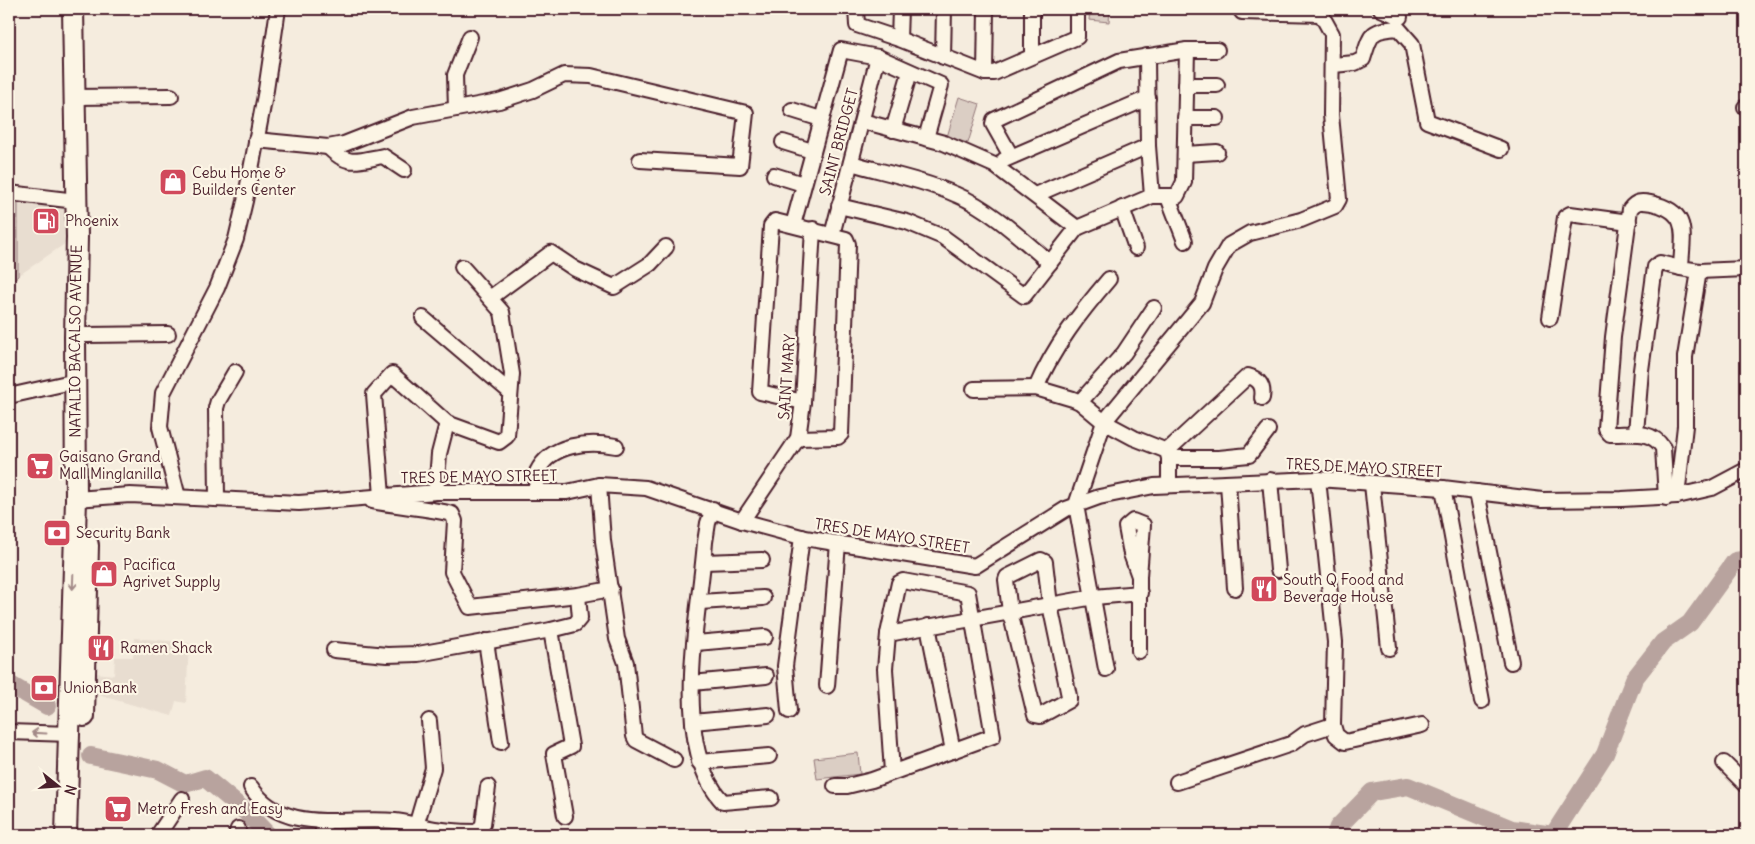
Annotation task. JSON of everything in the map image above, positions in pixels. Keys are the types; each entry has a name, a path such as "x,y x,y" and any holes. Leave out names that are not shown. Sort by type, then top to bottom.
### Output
{"highway":[{"name":"NATALIO BACALSO AVENUE","path":"66,835 83,498 76,381 77,237 73,9"},
{"name":"NATALIO BACALSO AVENUE","path":"77,237 85,256 86,335 80,835"}],"street":[{"path":"178,497 160,427 163,393 217,288 236,239 256,140 278,9"},
{"path":"856,9 857,25 899,39 985,73 994,72 1076,37 1077,9"},
{"path":"899,39 900,9"},
{"path":"943,57 944,9"},
{"path":"985,73 986,9"},
{"path":"1032,9 1032,56"},
{"path":"1106,669 1076,505 1104,422 1202,303 1215,269 1229,245 1250,233 1301,220 1334,206 1339,199 1331,115 1332,34 1321,11 1242,12 1240,9"},
{"path":"1381,9 1400,17"},
{"path":"1333,65 1355,63 1363,59 1370,37 1378,30 1398,28 1412,44 1427,121 1501,149"},
{"path":"456,109 455,75 470,37"},
{"path":"793,225 841,50 878,58 940,84 942,88 926,138"},
{"path":"1011,156 993,124 994,120 1119,61 1187,50 1217,50"},
{"path":"839,206 907,222 943,237 983,264 1022,296 1025,295 1077,228 1152,196 1177,196 1182,190 1187,50"},
{"path":"1147,56 1148,146 1152,196"},
{"name":"SAINT BRIDGET","path":"832,235 878,58"},
{"path":"893,130 910,72"},
{"path":"256,140 328,147 344,144 413,117 499,101 533,90 564,75 591,76 746,113 740,166 640,160"},
{"path":"1186,84 1217,85"},
{"path":"74,97 171,96"},
{"path":"994,165 1148,98"},
{"path":"792,110 821,119"},
{"path":"1185,118 1217,118"},
{"path":"862,121 944,143 994,165 1077,228"},
{"path":"783,142 812,151"},
{"path":"1035,195 1148,146"},
{"path":"328,147 338,157 347,161 354,162 383,156 404,170"},
{"path":"1184,154 1217,152"},
{"path":"850,163 923,182 959,195 1004,224 1050,263"},
{"path":"774,175 803,184"},
{"path":"9,193 76,201"},
{"path":"1168,197 1185,240"},
{"path":"1672,497 1663,448 1651,436 1636,433 1610,434 1606,429 1613,337 1630,209 1634,204 1641,201 1660,205 1676,214 1684,227 1681,268"},
{"path":"1122,208 1136,248"},
{"path":"1550,318 1565,217 1570,214 1628,222"},
{"path":"798,438 838,437 841,434 848,244 846,239 775,221 771,226 760,392 803,402"},
{"name":"SAINT MARY","path":"745,516 798,438 803,402 813,230"},
{"path":"490,298 551,253 575,269 614,287 650,264 666,247"},
{"path":"1636,433 1641,370 1655,267 1660,263 1699,271 1746,269"},
{"path":"382,496 373,405 374,394 392,374 447,423 499,442 507,436 512,374 502,312 462,267"},
{"path":"1672,497 1685,426 1685,358 1699,271"},
{"path":"1036,388 1047,363 1067,330 1109,279"},
{"path":"1080,402 1124,352 1154,308"},
{"path":"423,318 510,392"},
{"path":"86,335 168,334"},
{"path":"218,499 216,408 235,372"},
{"path":"1169,485 1168,454 1248,376 1260,383 1263,389 1262,398"},
{"path":"9,396 76,381"},
{"path":"974,389 1036,388 1080,402 1104,422 1168,454 1219,458 1249,455 1268,430"},
{"path":"436,492 439,454 447,423"},
{"path":"536,492 539,467 556,452 578,444 616,446"},
{"name":"TRES DE MAYO STREET","path":"83,498 130,494 299,503 436,492 567,492 599,485 646,488 713,509 745,516 802,537 975,566 1032,529 1076,505 1154,486 1318,479 1443,488 1542,500 1672,497 1712,488 1746,470"},
{"path":"1318,479 1335,642 1333,725 1336,735 1345,742 1422,725"},
{"path":"1270,480 1278,570"},
{"path":"1228,482 1235,588"},
{"path":"1372,484 1389,648"},
{"path":"599,485 617,639 626,663 634,736 636,740 674,760"},
{"path":"1443,488 1482,701"},
{"path":"1477,492 1512,662"},
{"path":"360,498 395,506 433,509 452,514 455,521 452,572 470,607 578,595 611,589"},
{"path":"713,509 708,523 692,683 693,722 699,762 712,791 723,802 771,798"},
{"path":"789,711 785,666 802,537"},
{"path":"827,686 838,543"},
{"path":"704,562 762,560"},
{"path":"1041,560 1045,562 1050,605 1069,698 1040,716 1035,715 1010,612 1006,578 1041,560"},
{"path":"1139,651 1140,576"},
{"path":"835,786 847,786 872,780 992,738 994,734 968,593 903,581 899,583 888,634 885,669 892,772"},
{"path":"888,634 1094,597 1140,593"},
{"path":"334,650 388,655 418,654 551,630 575,624 580,618 578,595"},
{"path":"700,602 763,598"},
{"path":"928,626 953,751"},
{"path":"551,630 571,746 554,754 565,816"},
{"path":"696,643 765,637"},
{"path":"486,641 501,742"},
{"path":"692,683 766,676"},
{"path":"693,722 768,715"},
{"path":"416,826 433,768 429,721"},
{"path":"1177,782 1290,744 1305,734 1333,725"},
{"path":"9,732 70,734"},
{"path":"699,762 769,756"},
{"path":"1724,763 1746,785"},
{"path":"251,787 258,799 269,808 323,829 395,821 437,832 478,832 482,824 488,787"},
{"path":"158,835 182,799"}],"shaded area":[{"path":"1090,9 1110,9 1109,22 1089,20"},
{"path":"959,97 980,104 968,143 947,137"},
{"path":"9,195 18,196 18,276 9,283"},
{"path":"18,196 66,203 66,243 18,276"},
{"path":"135,638 189,643 186,703 176,701 172,716 95,694 95,673 114,675 115,657 133,657"},
{"path":"858,753 860,774 817,779 814,758"}],"waterway":[{"path":"1335,835 1338,827 1372,792 1408,786 1512,829 1553,835 1605,754 1634,679 1663,642 1690,623 1735,561 1746,559"},
{"path":"9,684 47,706"},
{"path":"91,756 158,770 185,784 205,778 246,812 268,835"}],"place":[{"name":"Cebu Home & Builders Center","path":"173,182"},
{"name":"Phoenix","path":"46,221"},
{"name":"Gaisano Grand Mall Minglanilla","path":"40,466"},
{"name":"Security Bank","path":"57,533"},
{"name":"Pacifica Agrivet Supply","path":"104,574"},
{"name":"South Q Food and Beverage House","path":"1264,589"},
{"name":"Ramen Shack","path":"101,648"},
{"name":"UnionBank","path":"44,688"},
{"name":"Metro Fresh and Easy","path":"118,809"}]}
